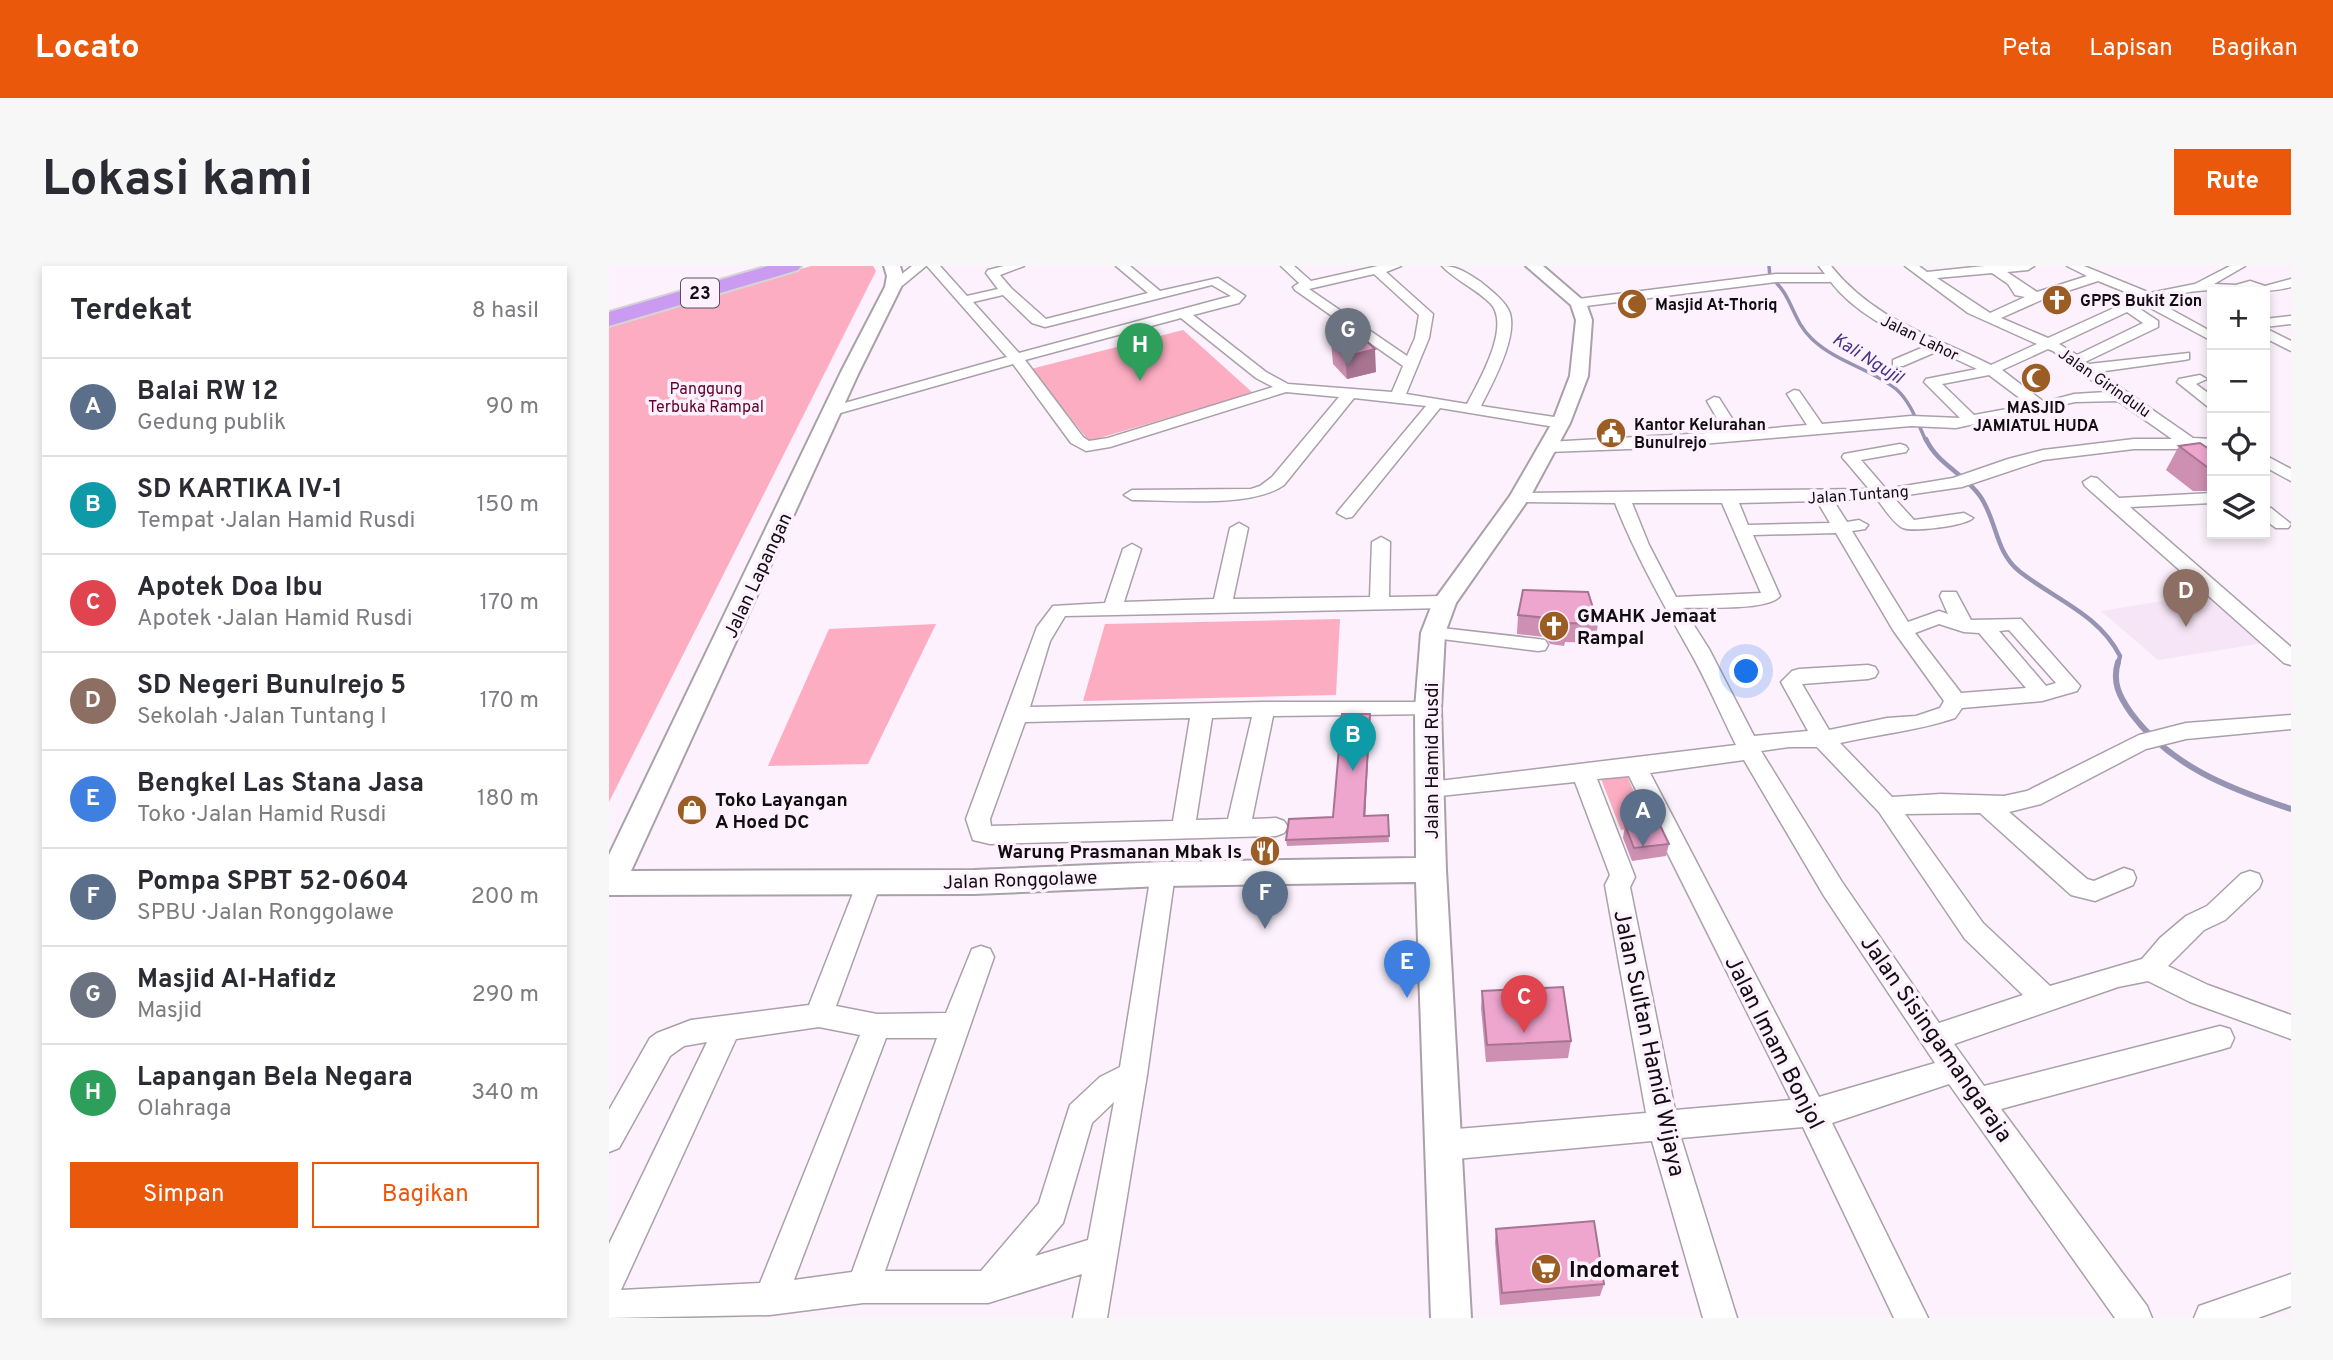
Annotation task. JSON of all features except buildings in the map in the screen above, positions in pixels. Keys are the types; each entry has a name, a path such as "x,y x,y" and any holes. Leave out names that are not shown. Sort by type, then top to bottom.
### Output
{"highway":[{"name":"23","path":"612,315 791,266"}],"street":[{"path":"893,276 920,266"},
{"path":"933,266 1016,358 1077,440 1093,446 1285,388 1397,397 1561,423"},
{"path":"832,411 1016,358 1184,314 1239,296 1214,281 1045,323 1037,320 1006,291 992,273 1018,266"},
{"path":"1122,266 1158,295"},
{"path":"1287,266 1307,284"},
{"path":"1395,266 1299,287 1412,365"},
{"path":"1448,266 1494,301 1504,318 1498,351 1489,376 1472,408"},
{"path":"1534,266 1579,303 1771,279 1835,278"},
{"name":"Jalan Lahor","path":"1825,266 1871,313 1935,346 1990,370 2041,407"},
{"name":"Jalan Girindulu","path":"1911,266 1956,300 1989,318 2050,344 2189,443"},
{"path":"1924,276 2028,266"},
{"path":"2199,287 2239,266"},
{"path":"1992,268 2014,284 2020,292 2032,297"},
{"path":"1377,270 1426,314 1422,338 1397,397"},
{"path":"1989,318 2088,270 2131,288 2207,330"},
{"name":"Jalan Lapangan","path":"610,882 893,276"},
{"path":"1971,420 1931,382 1990,370 2146,298 2199,287 2235,289 2250,285 2264,290 2291,284"},
{"path":"2182,290 2203,301"},
{"path":"965,300 1006,291"},
{"name":"Jalan Hamid Rusdi","path":"1451,1318 1431,870 1428,709 1433,633 1445,602 1520,497 1561,423 1579,376 1584,320 1579,303"},
{"path":"2082,365 2153,324 2128,307"},
{"path":"1184,314 1261,375 1285,388"},
{"path":"2270,322 2291,320"},
{"path":"2178,330 2207,331"},
{"path":"2270,335 2291,347"},
{"path":"1898,363 1935,346"},
{"path":"2082,365 2184,356"},
{"path":"2200,379 2184,382 2207,399"},
{"path":"1132,495 1251,494 1266,490 1278,481 1352,392"},
{"path":"1794,394 1817,428"},
{"path":"1548,447 1736,437 1911,421 1951,423 2041,407 2074,397 2121,396"},
{"path":"1714,401 1736,437"},
{"path":"1346,513 1437,403"},
{"path":"2166,442 2194,462"},
{"name":"Jalan Tuntang","path":"1520,497 1622,499 1883,494 1956,484 2014,461 2043,455 2166,442 2189,443"},
{"path":"2189,443 2207,444"},
{"path":"1900,449 1850,457 1911,525 1964,518"},
{"path":"2270,463 2291,476"},
{"path":"2091,482 2291,657"},
{"path":"1823,497 1850,527 1903,630 1955,701"},
{"path":"1670,603 1764,599 1771,596 1765,576 1728,498"},
{"path":"2117,503 2207,498"},
{"name":"Jalan Sisingamangaraja","path":"1622,499 1640,545 1670,603 1699,649 1749,748 1833,889 1955,1069 2136,1318"},
{"path":"2270,516 2282,524"},
{"path":"1742,530 1850,527"},
{"path":"1222,605 1238,528"},
{"path":"1380,604 1381,542"},
{"path":"1113,608 1132,549"},
{"path":"1949,596 1974,627 2042,694"},
{"path":"1276,827 981,834 978,819 1017,715 1029,672 1055,612 1222,605 1445,602"},
{"path":"1903,630 1939,617 1974,627 2011,622 2017,625 2070,684 2069,687 2042,694 1955,701"},
{"path":"1433,633 1538,645"},
{"path":"1868,672 1799,676 1791,682 1823,739 1887,806 1974,931 2046,1000"},
{"path":"1430,789 1636,766 1790,739 1823,739 1887,725 1937,718 1948,713 1955,701"},
{"path":"1017,715 1264,709 1428,709"},
{"path":"1238,829 1264,709"},
{"path":"1183,830 1202,711"},
{"path":"1887,806 1941,803 2004,805 2032,798 2139,743 2186,731 2291,722"},
{"name":"Jalan Imam Bonjol","path":"1636,766 1812,1112 1911,1318"},
{"name":"Jalan Sultan Hamid Wijaya","path":"1583,772 1623,877 1617,885 1663,1126 1720,1318"},
{"path":"1987,806 2080,888 2095,891 2124,878"},
{"name":"Jalan Ronggolawe","path":"610,882 974,882 1163,874 1431,870"},
{"path":"1090,1318 1133,1074 1163,874"},
{"path":"1933,1037 2118,976 2150,969 2169,946 2195,923 2216,913 2249,881"},
{"path":"819,1015 869,883"},
{"path":"863,1287 981,957"},
{"path":"2150,969 2199,994 2286,1025"},
{"path":"609,1138 660,1047 669,1038 680,1034 784,1022 819,1015 877,1026 955,1025"},
{"path":"770,1299 877,1026"},
{"path":"609,1279 726,1028"},
{"path":"1980,1101 2220,1038"},
{"path":"1445,1145 1833,1109 1955,1069"},
{"path":"988,1287 1052,1212 1080,1115 1110,1086 1133,1074"},
{"path":"626,1311 770,1299 863,1287 988,1287 1100,1252"},
{"path":"2211,1318 2291,1290"}],"shaded area":[{"path":"2213,593 2270,642 2158,660 2101,611"}],"green space":[{"name":"Panggung Terbuka Rampal","path":"811,266 873,266 876,271 609,802 609,325"},
{"path":"1183,330 1253,393 1089,441 1031,369"},
{"path":"1340,619 1336,695 1083,701 1105,624"},
{"path":"936,624 868,764 768,766 829,629"},
{"path":"1627,776 1649,826 1621,830 1601,779"}],"waterway":[{"name":"Kali Ngujil","path":"1769,266 1770,277 1783,291 1812,339 1832,354 1896,389 1910,407 1926,441"},
{"name":"Kali Ngujil","path":"1926,439 1937,455 1980,496 2011,563 2100,629 2120,656 2118,664"},
{"name":"Kali Ngujil","path":"2118,662 2116,682 2123,701 2147,732 2164,748 2224,784 2291,809"}],"place":[{"name":"GPPS Bukit Zion","path":"2057,300"},
{"name":"Masjid At-Thoriq","path":"1632,304"},
{"name":"Masjid Al-Hafidz","path":"1348,366"},
{"name":"MASJID JAMIATUL HUDA","path":"2036,378"},
{"name":"Lapangan Bela Negara","path":"1140,381"},
{"name":"Kantor Kelurahan Bunulrejo","path":"1611,433"},
{"name":"GMAHK Jemaat Rampal","path":"1554,626"},
{"name":"SD Negeri Bunulrejo 5","path":"2186,627"},
{"name":"SD KARTIKA IV-1","path":"1353,771"},
{"name":"Toko Layangan A Hoed DC","path":"692,810"},
{"name":"Balai RW 12","path":"1643,847"},
{"name":"Warung Prasmanan Mbak Is","path":"1265,851"},
{"name":"Pompa SPBT 52-0604","path":"1265,929"},
{"name":"Bengkel Las Stana Jasa","path":"1407,998"},
{"name":"Apotek Doa Ibu","path":"1524,1033"},
{"name":"Indomaret","path":"1546,1269"}]}
